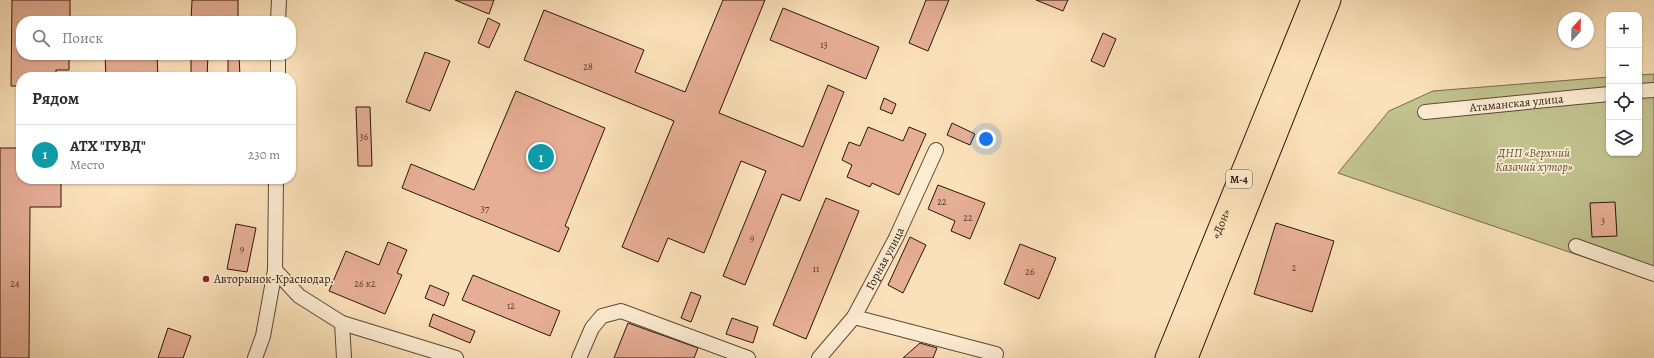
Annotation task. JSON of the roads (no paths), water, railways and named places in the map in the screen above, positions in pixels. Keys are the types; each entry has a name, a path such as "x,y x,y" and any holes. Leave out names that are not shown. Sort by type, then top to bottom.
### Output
{"highway":[{"name":"«Дон»","path":"1166,358 1312,0"},
{"name":"«Дон»","path":"1187,358 1330,0"}],"street":[{"path":"278,16 279,0"},
{"path":"278,60 278,72"},
{"path":"1642,91 1654,90"},
{"name":"Атаманская улица","path":"1424,112 1606,94"},
{"name":"Горная улица","path":"819,358 854,317 896,238 936,150"},
{"path":"255,358 263,336 275,270 276,184"},
{"path":"1576,246 1654,274"},
{"path":"275,270 299,296 342,322 456,358"},
{"path":"579,358 592,328 602,316 621,311 748,358"},
{"path":"854,317 996,354"},
{"path":"342,322 344,358"}],"place":[{"name":"АТХ \"ГУВД\"","path":"541,157"},
{"name":"Авторынок-Краснодар.","path":"206,279"}],"park label":[{"name":"ДНП «Верхний Казачий хутор»","path":"1534,160"}]}
